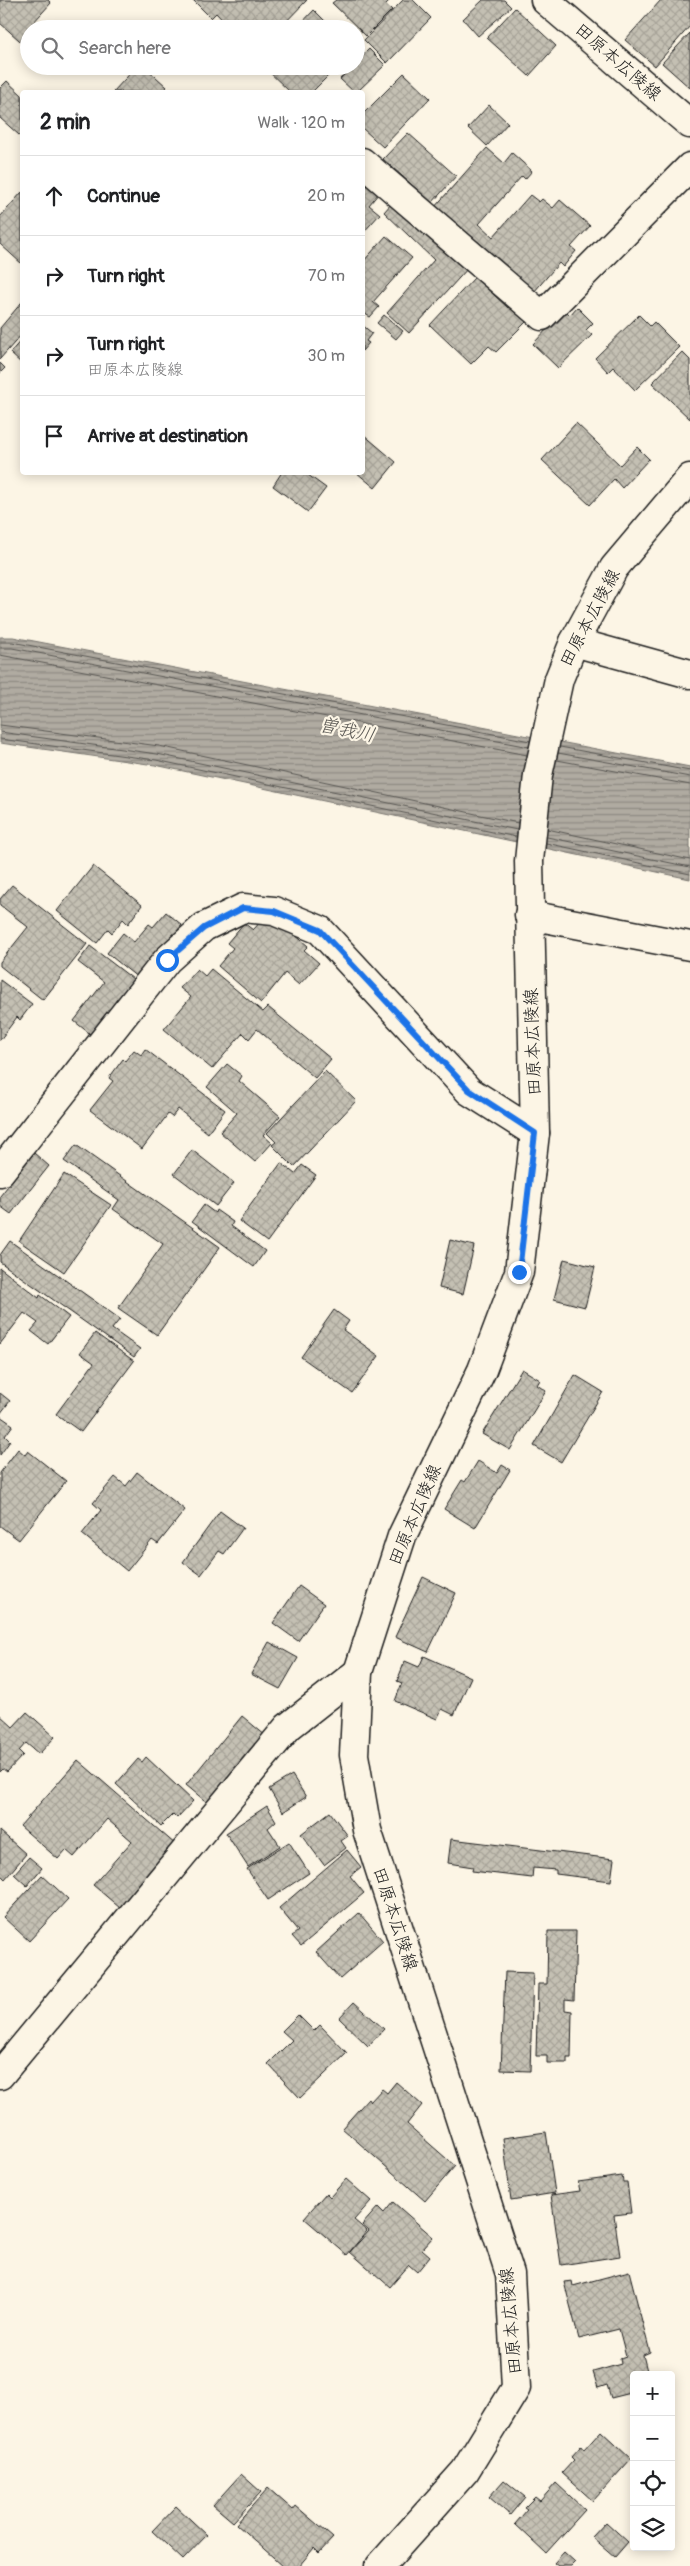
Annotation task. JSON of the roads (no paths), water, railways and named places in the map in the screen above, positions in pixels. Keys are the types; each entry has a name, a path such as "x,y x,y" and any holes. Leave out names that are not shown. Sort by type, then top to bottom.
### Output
{"main road":[{"name":"田原本広陵線","path":"545,0 690,124"},
{"path":"365,165 542,316 690,166"},
{"name":"田原本広陵線","path":"380,2566 465,2471 516,2388 510,2274 367,1830 354,1755 358,1672 402,1536 482,1370 519,1272 535,1133 529,861 538,775 559,679 574,642 614,568 690,478"},
{"path":"574,642 690,674"},
{"path":"0,1172 167,960 204,928 243,908 274,911 320,930 469,1090 535,1133"},
{"path":"529,915 690,946"},
{"path":"0,2075 288,1727 358,1672"}],"water":[{"name":"曽我川","path":"0,637 13,637 690,767 690,879 155,765 0,743"}]}
